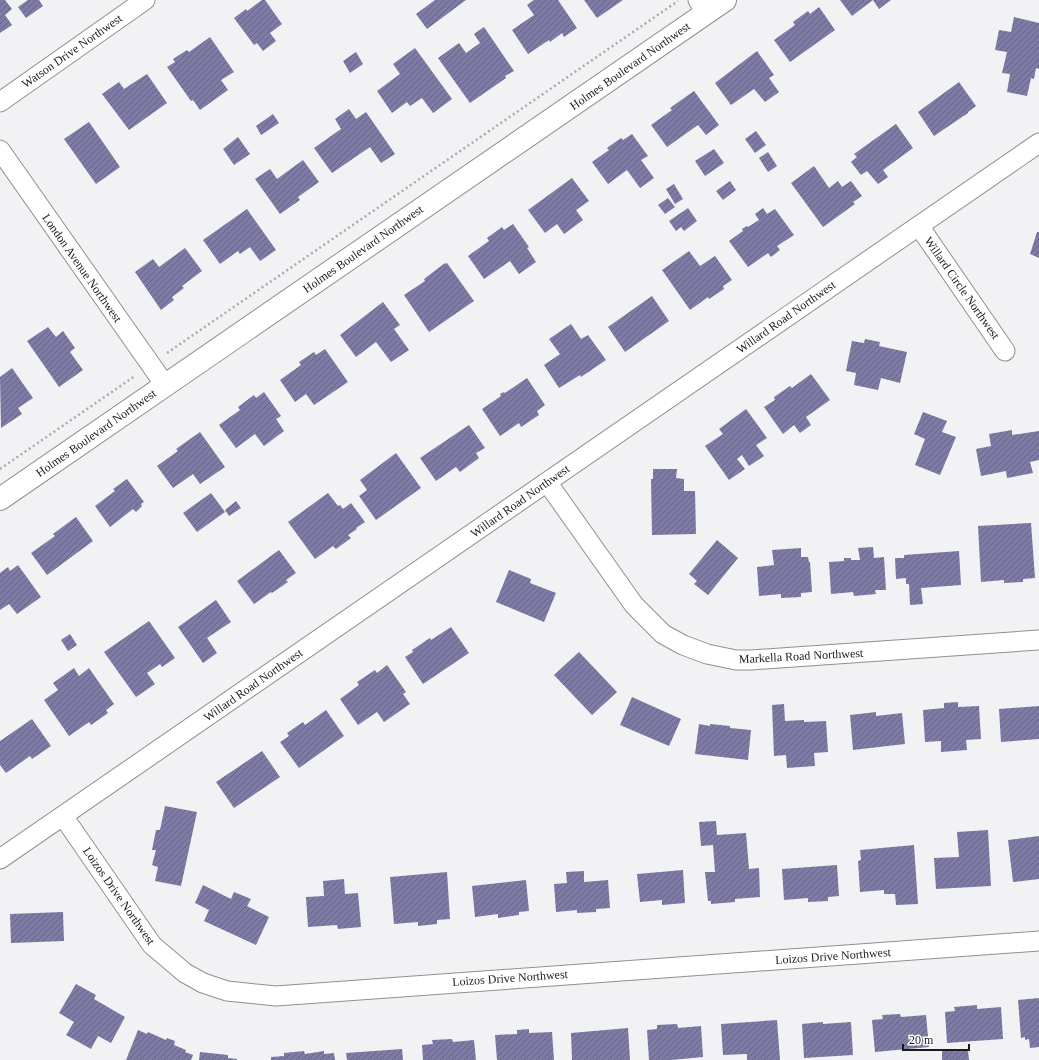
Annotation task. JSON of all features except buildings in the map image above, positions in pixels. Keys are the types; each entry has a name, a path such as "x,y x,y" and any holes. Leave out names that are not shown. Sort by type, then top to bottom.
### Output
{"street":[{"name":"Watson Drive Northwest","path":"0,102 145,0"},
{"name":"Holmes Boulevard Northwest","path":"0,499 165,385 702,6 725,0"},
{"name":"Willard Road Northwest","path":"0,859 1039,143"},
{"name":"London Avenue Northwest","path":"0,150 165,385"},
{"name":"Willard Circle Northwest","path":"919,226 1005,351"},
{"name":"Markella Road Northwest","path":"547,482 634,604 663,634 683,645 707,654 736,660 751,660 1039,640"},
{"name":"Loizos Drive Northwest","path":"63,816 152,945 185,973 203,983 227,991 276,996 1039,941"}],"path":[{"path":"0,469 680,0"}]}
